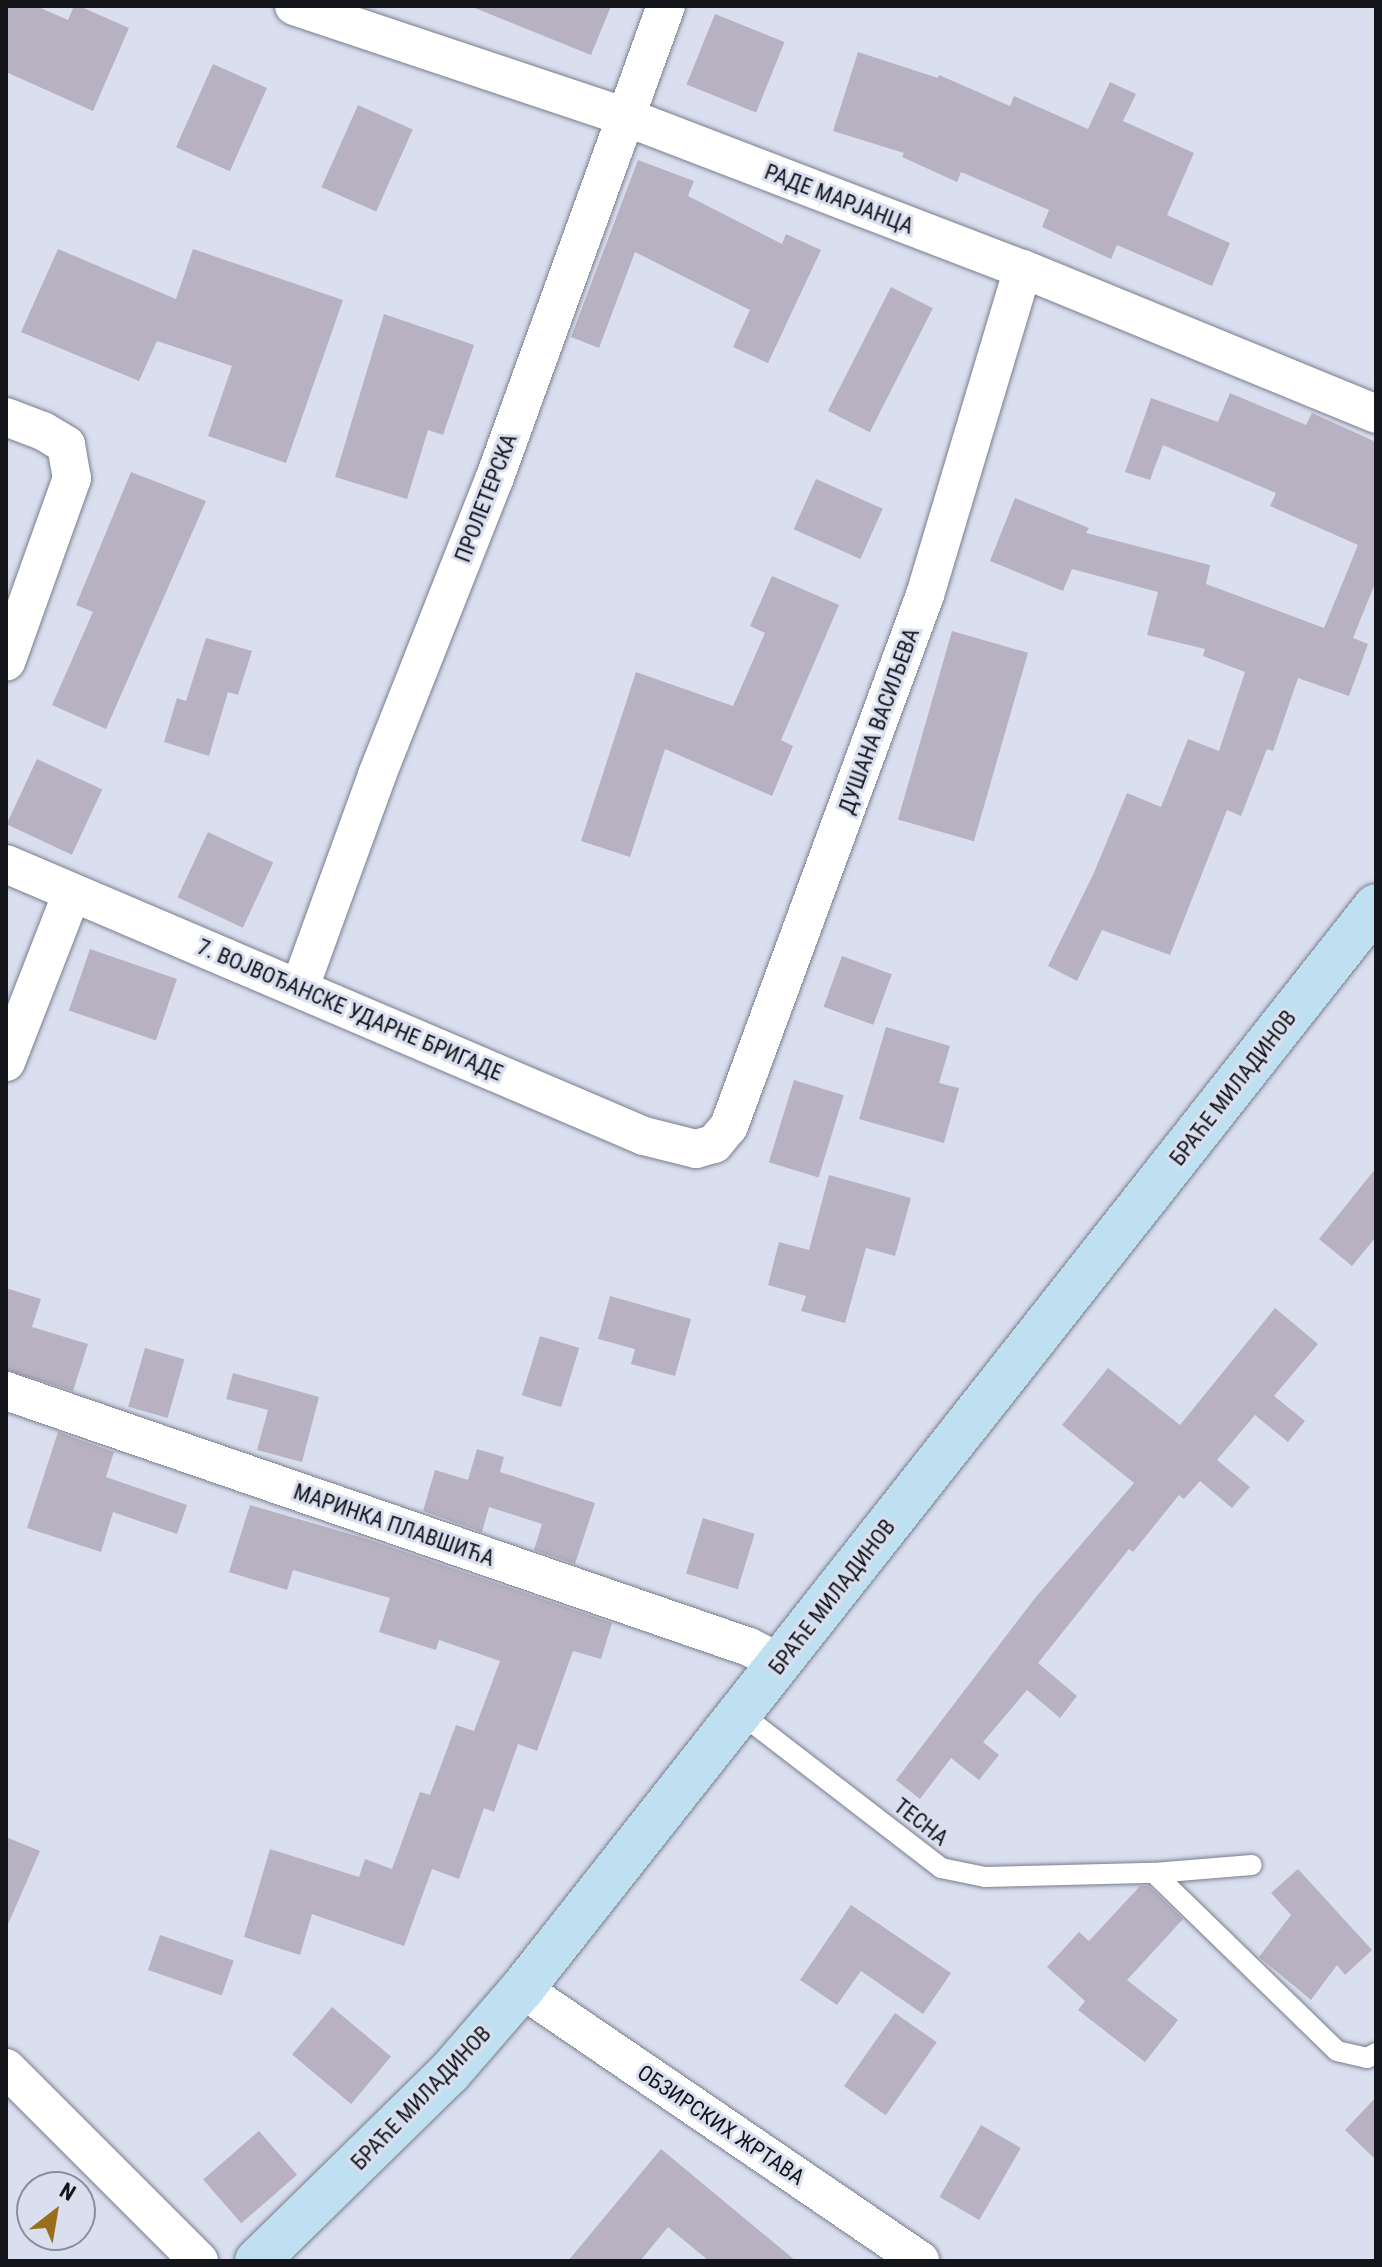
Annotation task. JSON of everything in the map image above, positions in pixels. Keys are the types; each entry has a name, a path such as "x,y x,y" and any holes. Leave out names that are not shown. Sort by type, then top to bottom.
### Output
{"main road":[{"name":"БРАЋЕ МИЛАДИНОВ","path":"257,2261 450,2072 522,1989 1376,906"}],"street":[{"name":"РАДЕ МАРЈАНЦА","path":"294,6 626,117 1023,269 1376,414"},
{"name":"ПРОЛЕТЕРСКА","path":"300,987 377,775 494,480 666,6"},
{"name":"ДУШАНА ВАСИЉЕВА","path":"696,1149 714,1144 729,1126 925,595 1023,269"},
{"path":"6,417 43,431 66,445 72,478 6,662"},
{"name":"7. ВОЈВОЂАНСКЕ УДАРНЕ БРИГАДЕ","path":"6,864 644,1136 667,1145 696,1149"},
{"path":"6,1062 72,893"},
{"name":"МАРИНКА ПЛАВШИЋА","path":"6,1391 749,1647 780,1663"},
{"name":"ОБЗИРСКИХ ЖРТАВА","path":"522,1989 920,2261"},
{"path":"6,2068 199,2261"}],"lane":[{"name":"ТЕСНА","path":"740,1713 941,1868 985,1877 1154,1873 1252,1865"},
{"path":"1154,1873 1337,2051 1367,2058 1376,2053"}],"building":[{"path":"6,6 36,6 68,20 74,6 79,6 129,28 93,111 6,72"},
{"path":"470,6 611,6 591,55"},
{"path":"715,14 785,42 756,113 687,84"},
{"path":"858,52 938,78 939,75 1010,106 1014,96 1088,129 1110,82 1136,94 1123,121 1194,153 1167,215 1230,243 1212,286 1117,245 1111,259 1042,227 1049,210 961,172 957,182 902,157 904,153 833,131"},
{"path":"213,64 267,88 230,171 176,147"},
{"path":"358,105 413,129 376,212 321,187"},
{"path":"638,160 694,181 688,196 782,244 786,234 821,250 768,363 733,347 750,310 635,252 599,348 571,337"},
{"path":"58,249 176,299 193,249 343,300 286,463 208,436 232,366 157,341 139,381 21,332"},
{"path":"891,287 933,308 870,432 828,411"},
{"path":"384,314 474,345 443,435 428,430 407,499 335,477"},
{"path":"1230,393 1306,425 1312,413 1376,442 1376,581 1353,638 1368,644 1349,696 1298,678 1273,751 1267,749 1241,816 1227,810 1170,955 1102,930 1077,981 1048,966 1093,875 1127,793 1161,807 1188,739 1219,751 1245,672 1203,656 1205,649 1147,635 1158,592 1072,569 1063,591 990,561 1015,498 1089,528 1086,533 1210,565 1206,584 1324,628 1358,545 1270,506 1276,493 1163,445 1150,480 1125,472 1151,398 1218,422"},
{"path":"131,472 206,501 106,729 52,705 93,612 76,605"},
{"path":"816,479 883,509 860,559 794,529"},
{"path":"772,576 839,605 781,740 793,746 772,796 665,749 630,857 581,841 636,672 733,706 765,633 750,626"},
{"path":"952,631 1028,653 974,841 898,819"},
{"path":"206,638 252,651 238,695 228,692 209,756 164,742 177,698 186,701"},
{"path":"37,759 102,789 72,855 7,824"},
{"path":"208,832 273,862 243,928 178,897"},
{"path":"90,949 177,979 156,1040 69,1010"},
{"path":"842,956 892,974 873,1025 824,1007"},
{"path":"886,1027 950,1046 939,1083 959,1088 944,1143 859,1119"},
{"path":"794,1080 844,1095 819,1177 769,1162"},
{"path":"1376,1168 1376,1237 1352,1266 1319,1239"},
{"path":"829,1175 911,1198 895,1256 866,1248 845,1323 801,1311 806,1296 768,1285 779,1242 809,1250"},
{"path":"6,1288 41,1299 32,1327 88,1344 73,1391 6,1370"},
{"path":"610,1296 691,1319 675,1376 631,1364 635,1349 598,1339"},
{"path":"1275,1308 1318,1344 1274,1396 1305,1421 1288,1442 1255,1415 1217,1460 1250,1487 1232,1508 1200,1481 1184,1499 1179,1495 1133,1552 1129,1549 1038,1663 1077,1696 1060,1718 1027,1690 983,1742 999,1755 979,1780 951,1758 920,1799 896,1780 1035,1598 1134,1483 1062,1425 1108,1368 1180,1425"},
{"path":"540,1336 579,1348 561,1407 522,1395"},
{"path":"145,1348 184,1359 168,1418 128,1407"},
{"path":"233,1373 319,1397 302,1462 257,1450 268,1410 226,1399"},
{"path":"58,1432 114,1452 106,1477 187,1505 177,1534 113,1512 101,1552 27,1528"},
{"path":"477,1449 504,1457 500,1472 595,1503 575,1564 534,1550 542,1524 489,1507 482,1532 423,1511 435,1470 468,1480"},
{"path":"250,1505 367,1539 612,1623 601,1659 573,1651 537,1751 518,1744 494,1812 484,1808 459,1879 432,1869 404,1946 312,1914 300,1955 244,1937 270,1849 359,1877 365,1859 392,1869 420,1792 430,1795 456,1725 474,1731 500,1661 439,1640 436,1650 379,1632 390,1598 293,1570 287,1590 229,1572"},
{"path":"703,1518 755,1534 738,1589 686,1573"},
{"path":"6,1837 40,1851 6,1929"},
{"path":"1298,1869 1372,1950 1345,1975 1337,1965 1311,2000 1259,1957 1291,1915 1271,1893"},
{"path":"1140,1886 1149,1886 1183,1919 1127,1980 1178,2020 1145,2062 1078,2010 1085,2001 1047,1967 1079,1932 1089,1941"},
{"path":"851,1905 951,1973 923,2014 861,1971 837,2005 800,1980"},
{"path":"160,1935 234,1960 222,1995 148,1970"},
{"path":"332,2007 391,2056 351,2104 292,2054"},
{"path":"895,2013 937,2042 886,2115 844,2086"},
{"path":"1376,2097 1376,2160 1345,2130"},
{"path":"981,2125 1021,2148 979,2220 940,2197"},
{"path":"259,2131 297,2175 241,2223 203,2180"},
{"path":"661,2149 796,2261 709,2261 668,2227 640,2261 568,2261"}]}
